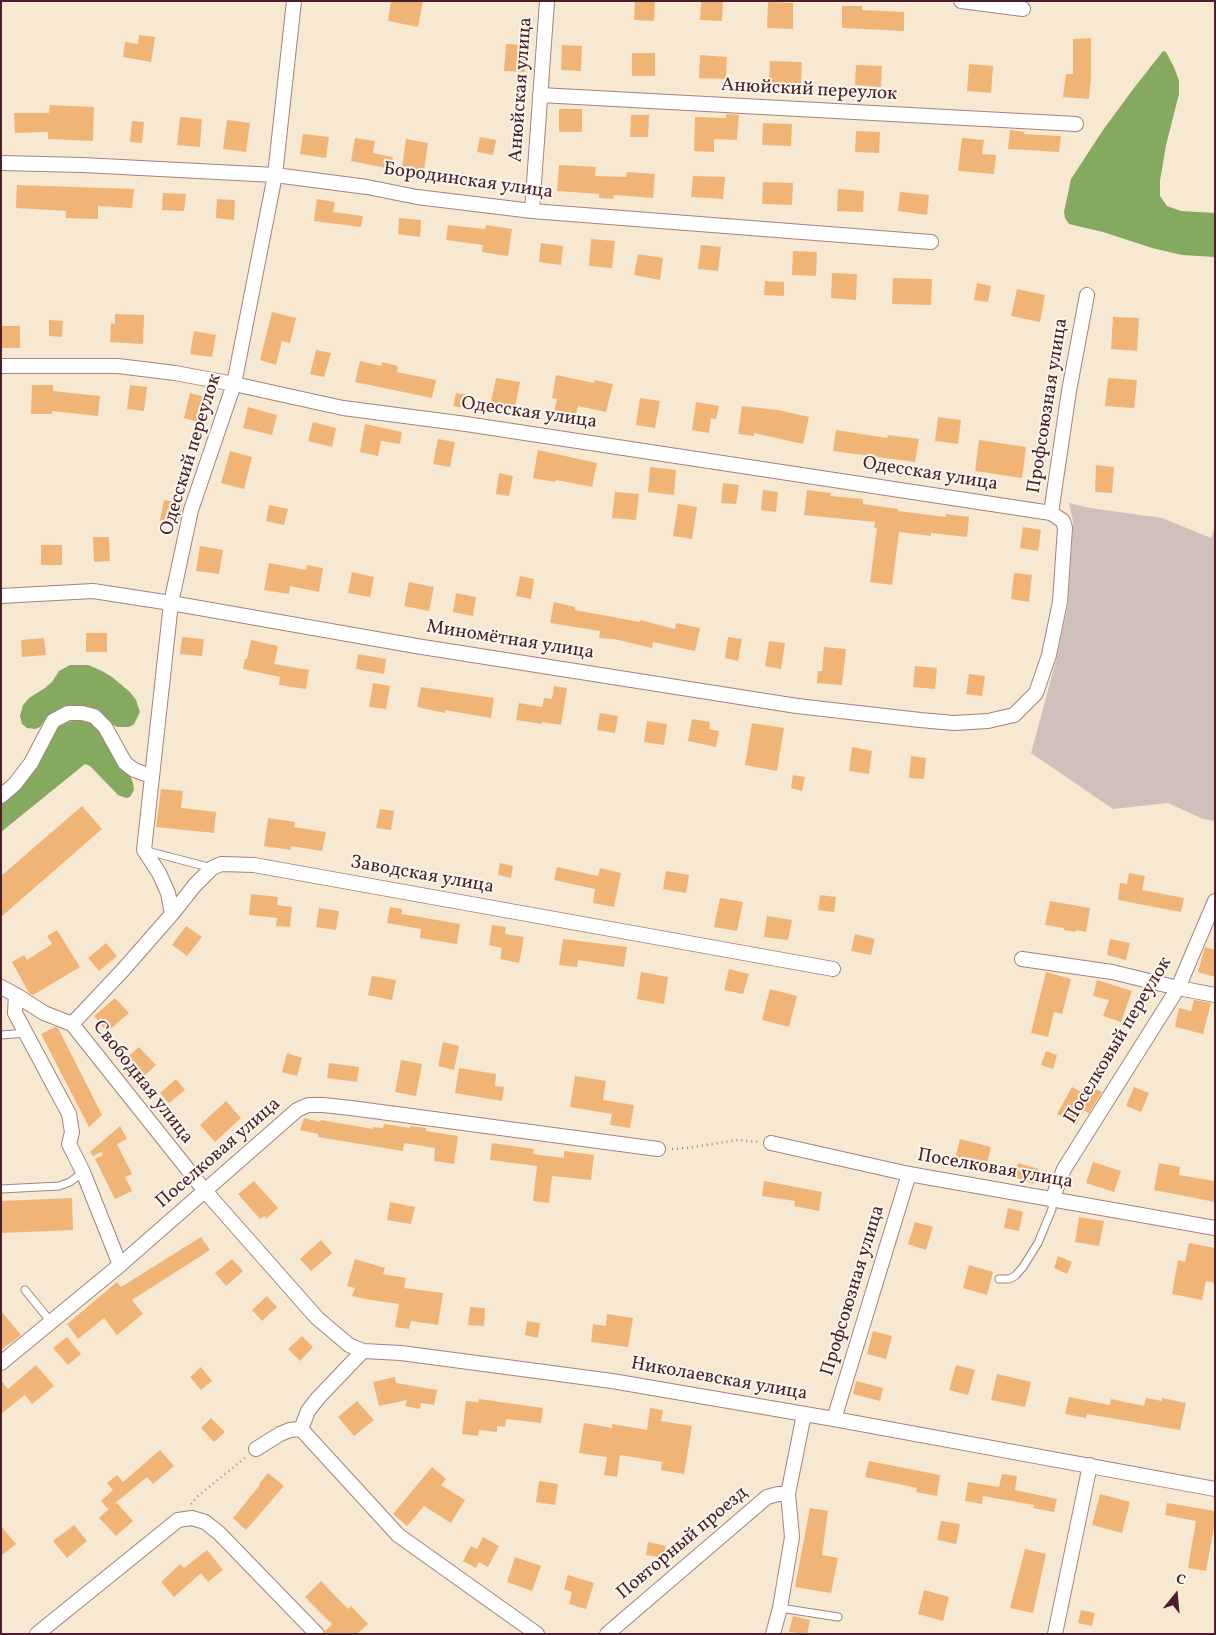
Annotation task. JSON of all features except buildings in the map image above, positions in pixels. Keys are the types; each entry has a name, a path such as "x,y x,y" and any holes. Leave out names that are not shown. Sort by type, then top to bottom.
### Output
{"street":[{"name":"Одесский переулок","path":"144,850 172,603 191,510 234,384 275,175 294,1"},
{"name":"Анюйская улица","path":"532,211 546,1"},
{"path":"961,1 1023,9"},
{"name":"Анюйский переулок","path":"540,95 1076,124"},
{"name":"Бородинская улица","path":"1,163 83,165 275,175 366,187 417,197 532,211 931,242"},
{"name":"Профсоюзная улица","path":"1014,715 1036,693 1049,655 1060,602 1065,528 1063,521 1051,513 1069,391 1087,295"},
{"name":"Одесская улица","path":"1,366 118,366 174,373 342,408 485,426 1051,513"},
{"name":"Миномётная улица","path":"1,596 92,592 172,603 416,646 797,706 954,723 988,721 1014,715"},
{"path":"1,796 15,784 31,763 53,721 68,713 82,713 94,716 105,728 125,763 134,770 151,776"},
{"path":"144,850 160,873 168,893 172,914"},
{"name":"Заводская улица","path":"212,868 221,864 254,865 833,969"},
{"path":"72,1024 123,970 172,914 195,884 212,868"},
{"name":"Поселковый переулок","path":"1053,1199 1064,1168 1178,988 1215,901"},
{"path":"1022,959 1112,972 1215,995"},
{"name":"Свободная улица","path":"1,987 44,1013 72,1024 204,1191 317,1318 349,1345 363,1351"},
{"path":"16,995 15,1013 69,1114 72,1132 69,1144 83,1172 120,1265"},
{"name":"Поселковая улица","path":"1,1363 120,1265 297,1110 308,1105 322,1104 658,1149"},
{"name":"Поселковая улица","path":"770,1143 909,1174 1215,1228"},
{"name":"Профсоюзная улица","path":"834,1419 909,1174"},
{"path":"301,1429 308,1411 318,1398 363,1351"},
{"name":"Николаевская улица","path":"363,1351 401,1353 612,1381 1215,1488"},
{"path":"773,1634 780,1608 792,1537 788,1494 804,1414"},
{"path":"256,1449 280,1434 290,1430 301,1429"},
{"path":"301,1429 398,1535 537,1634"},
{"path":"1055,1634 1090,1465"},
{"name":"Повторный проезд","path":"607,1634 767,1497 788,1494"},
{"path":"37,1634 178,1520 192,1518 205,1522 212,1527 317,1634"}],"lane":[{"path":"144,850 212,868"},
{"path":"1,1035 27,1033"},
{"path":"1,1189 59,1186 70,1182 83,1172"},
{"path":"999,1279 1009,1280 1023,1267 1038,1243 1052,1209 1053,1199"},
{"path":"25,1290 51,1322"},
{"path":"780,1608 838,1618"}],"path":[{"path":"658,1149 688,1148 738,1140 770,1143"},
{"path":"178,1520 198,1496 256,1449"}],"shaded area":[{"path":"1069,503 1090,508 1162,518 1211,538 1215,528 1215,821 1203,819 1168,803 1113,809 1031,753 1057,657 1068,605 1073,521"}],"green space":[{"path":"1163,51 1166,52 1174,67 1179,81 1179,94 1166,145 1160,181 1160,196 1167,206 1181,211 1215,213 1215,257 1182,255 1152,248 1103,232 1069,224 1065,218 1064,212 1071,179 1103,130"},
{"path":"70,665 88,665 102,671 130,692 136,700 140,712 134,724 129,727 117,727 109,722 68,708 53,713 40,727 35,729 27,728 22,724 20,716 23,705 29,698 52,682 59,671"},
{"path":"81,720 92,723 102,731 122,768 130,776 133,783 134,790 130,797 126,798 118,795 90,766 85,764 1,832 1,794 57,728 65,722"}]}
